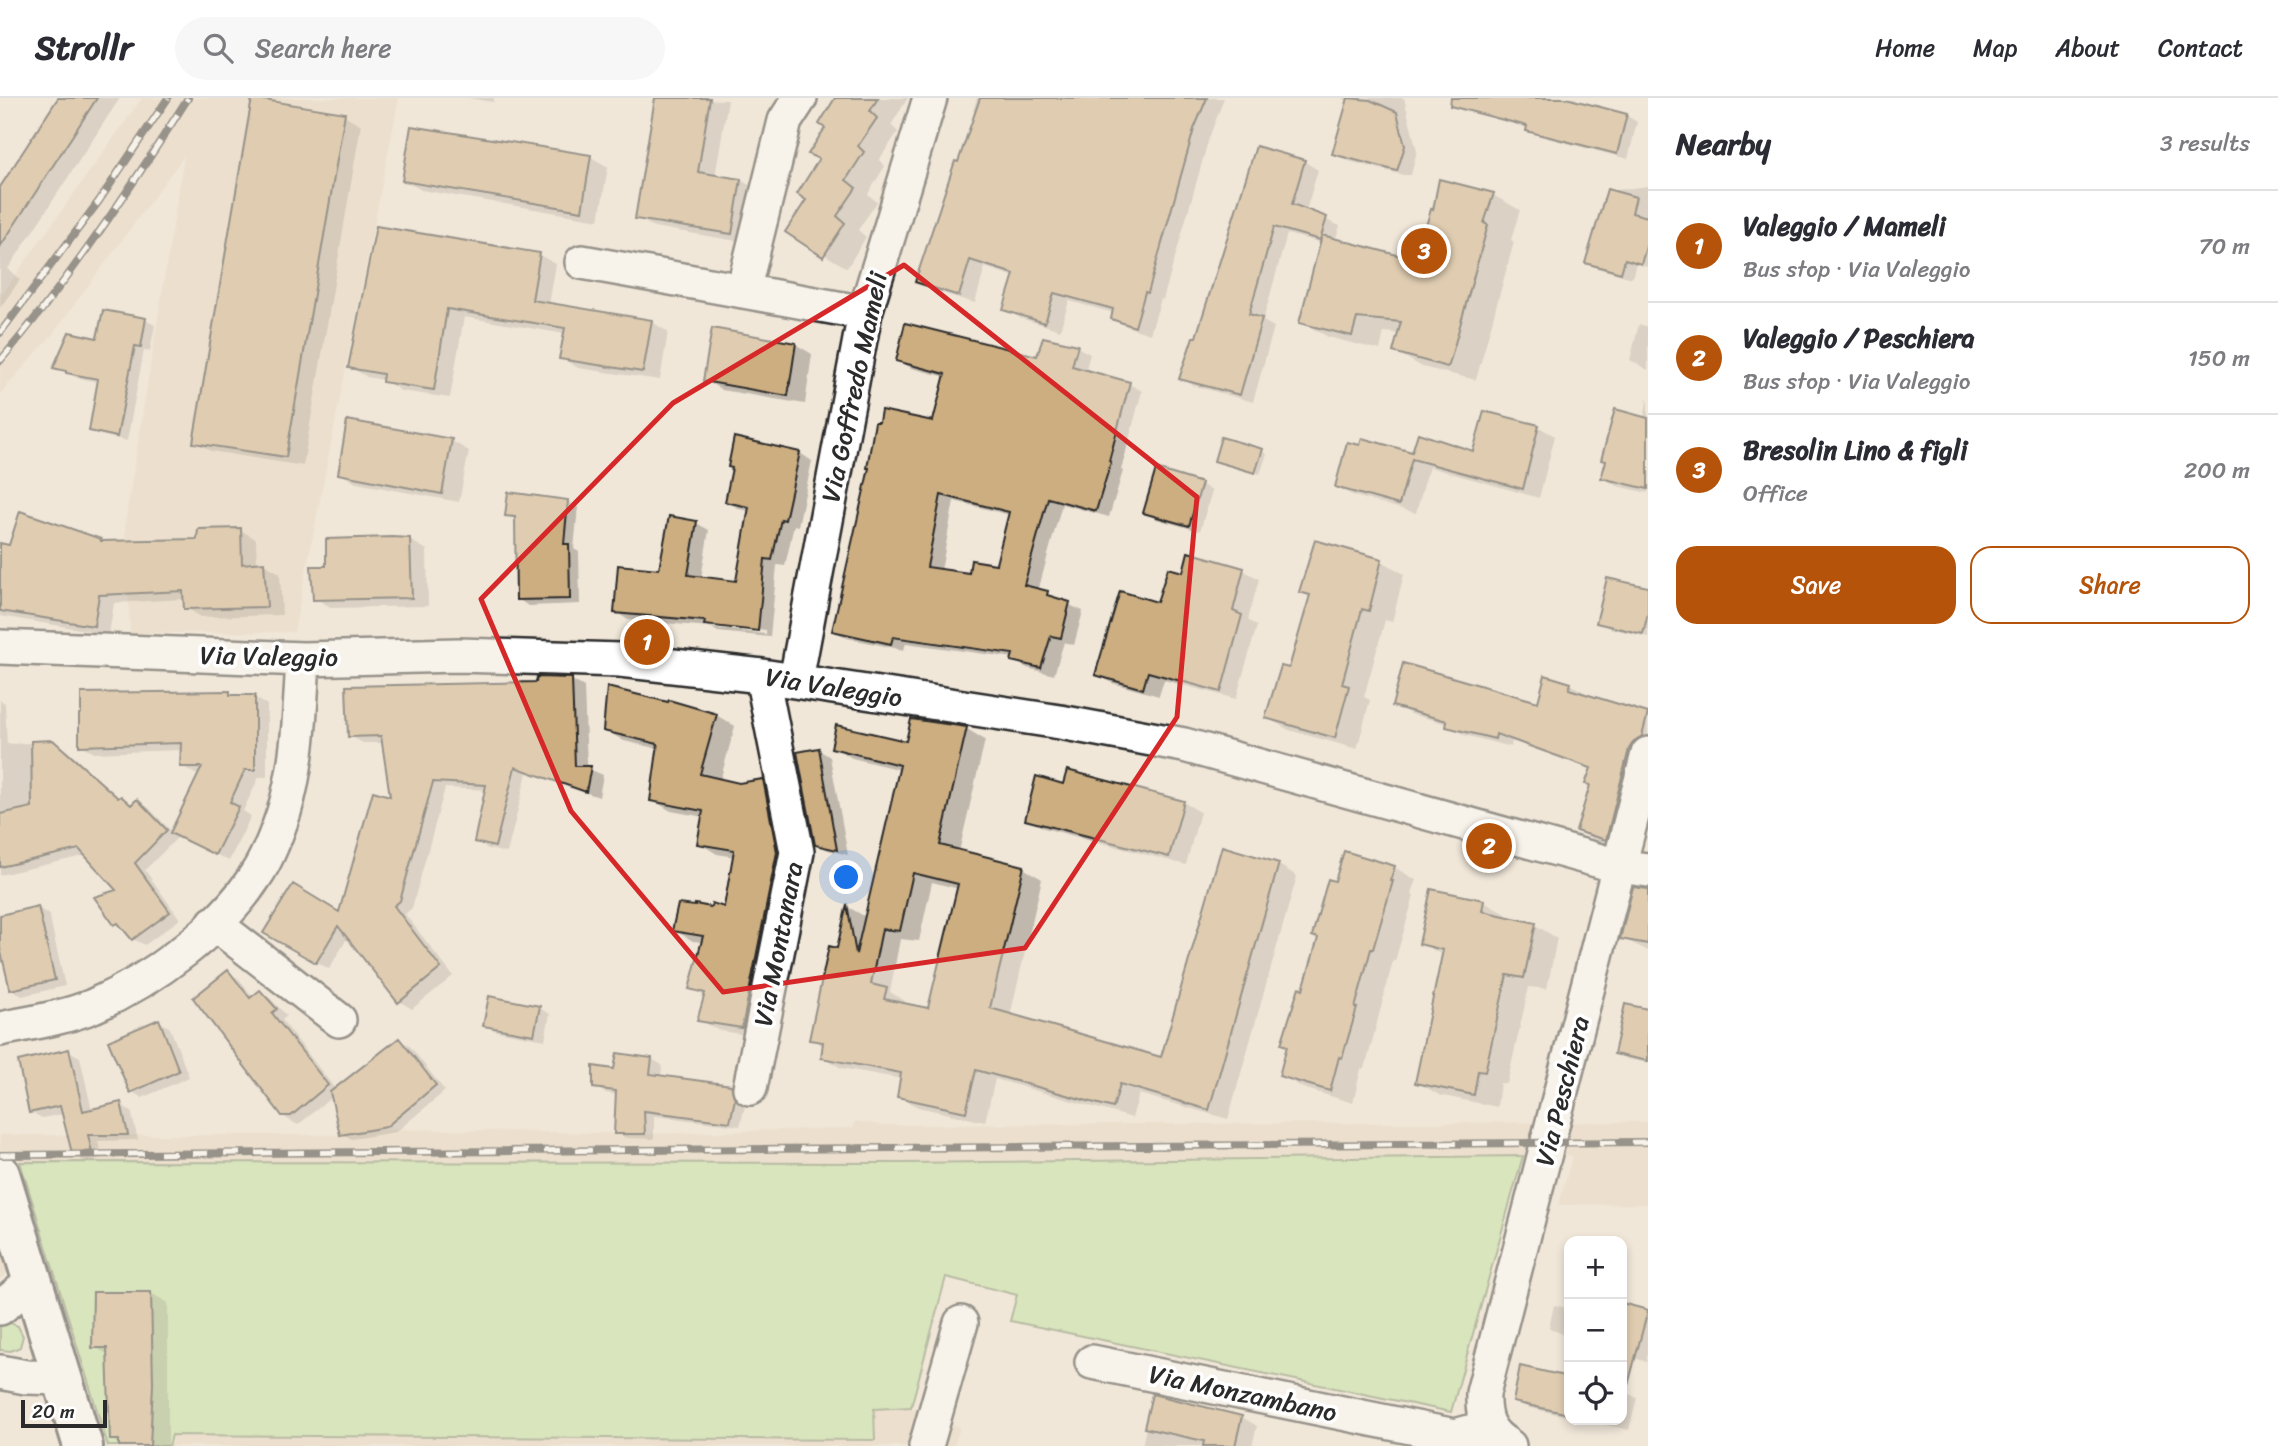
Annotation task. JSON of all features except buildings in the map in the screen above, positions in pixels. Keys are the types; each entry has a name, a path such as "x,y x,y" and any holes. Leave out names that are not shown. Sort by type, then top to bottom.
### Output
{"street":[{"path":"743,291 785,121 800,98"},
{"name":"Via Goffredo Mameli","path":"796,680 865,313 930,98"},
{"path":"582,262 865,313"},
{"name":"Via Valeggio","path":"0,648 303,659 458,655 620,660 796,680 1060,722 1184,745 1633,868"},
{"path":"0,1028 90,1007 119,993 173,959 237,901 258,873 284,811 298,739 303,659"},
{"name":"Via Montanara","path":"750,1088 797,852 762,676"},
{"name":"Via Peschiera","path":"1499,1437 1482,1410 1483,1393 1546,1154 1633,868 1648,754"},
{"path":"214,923 339,1020"},
{"path":"0,1174 83,1446"},
{"path":"0,1308 32,1282"},
{"path":"926,1446 961,1323"},
{"name":"Via Monzambano","path":"1092,1362 1455,1436 1499,1437"},
{"path":"0,1372 26,1377 62,1378"}],"highlighted area":[{"path":"904,265 1197,497 1177,717 1025,948 723,992 571,811 481,599 673,403"}],"shaded area":[{"path":"142,98 399,98 294,632 130,633 125,523 184,156 52,335 0,394 0,297"},
{"path":"855,1121 881,1125 1648,1122 1648,1204 1559,1205 1572,1156 904,1163 0,1163 0,1135 340,1135 368,1130 399,1129 645,1134 853,1128"},
{"path":"0,1206 17,1264 0,1279"},
{"path":"910,1407 960,1427 954,1446 169,1446 171,1435 875,1440 874,1408"}],"green space":[{"path":"1523,1156 1451,1412 1010,1321 1017,1295 946,1277 911,1407 874,1409 875,1440 172,1435 169,1446 108,1446 20,1162 904,1163"},
{"path":"8,1322 18,1326 23,1336 20,1347 11,1351 0,1350 0,1324"}],"railway":[{"path":"0,333 99,201 168,98"},
{"path":"0,361 99,233 188,98"},
{"path":"0,1155 1648,1142"}],"place":[{"name":"Bresolin Lino & figli","path":"1424,251"},
{"name":"Valeggio / Mameli","path":"647,642"},
{"name":"Valeggio / Peschiera","path":"1489,846"}]}
